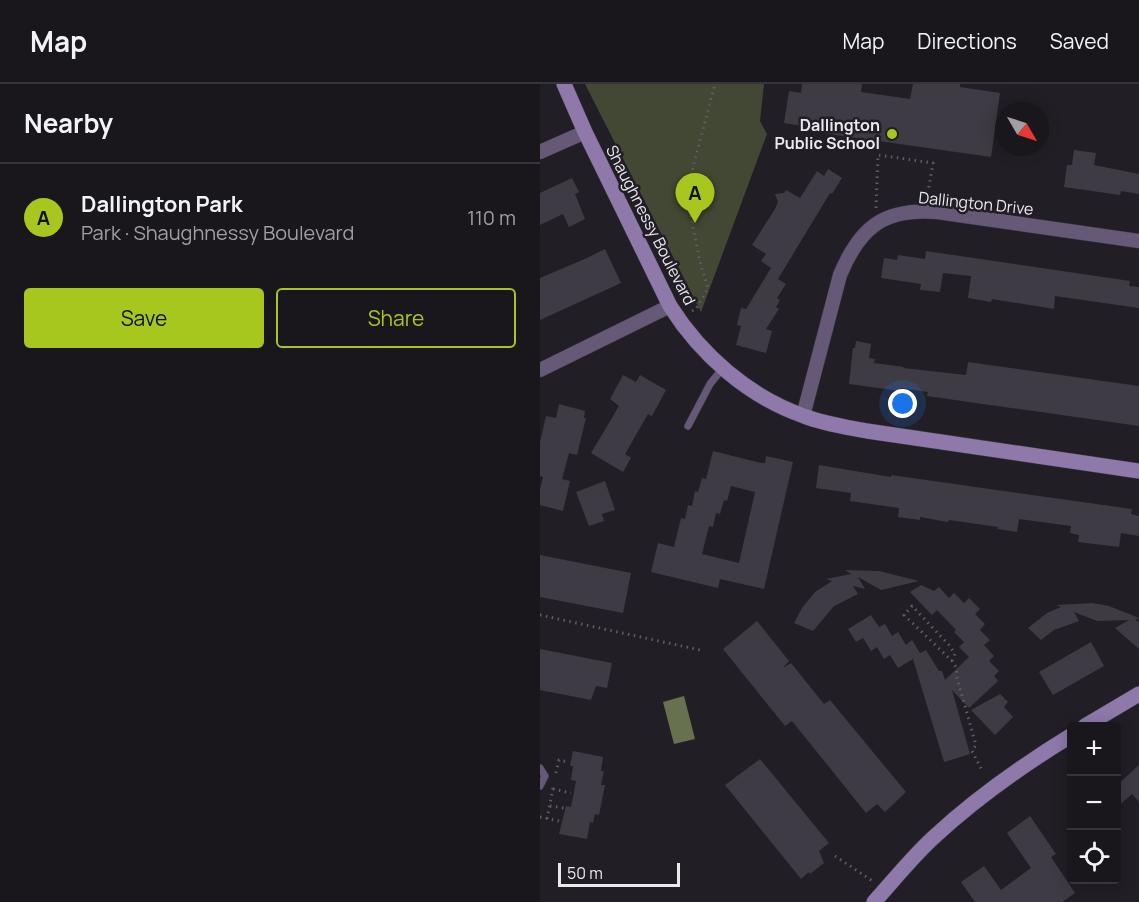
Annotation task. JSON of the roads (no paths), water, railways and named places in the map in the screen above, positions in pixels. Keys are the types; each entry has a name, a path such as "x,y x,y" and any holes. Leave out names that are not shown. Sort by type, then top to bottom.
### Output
{"street":[{"name":"Shaughnessy Boulevard","path":"564,84 670,306 695,339 723,368 759,394 803,416 826,423 1139,471"},
{"path":"540,152 585,132"},
{"name":"Dallington Drive","path":"803,416 840,274 849,252 875,224 890,216 924,211 1139,241"},
{"path":"540,370 670,306"},
{"path":"1092,722 1139,694"},
{"path":"878,899 932,839 980,797 1067,738"}],"lane":[{"path":"688,426 710,384 723,368"},
{"path":"540,768 544,776 541,784"}],"place":[{"name":"Dallington Public School","path":"892,134"},
{"name":"Dallington Park","path":"695,223"}]}
